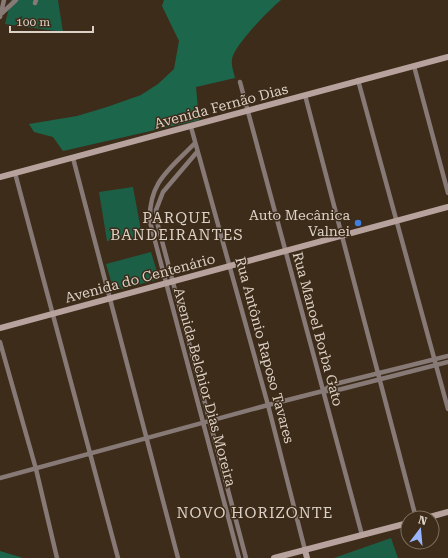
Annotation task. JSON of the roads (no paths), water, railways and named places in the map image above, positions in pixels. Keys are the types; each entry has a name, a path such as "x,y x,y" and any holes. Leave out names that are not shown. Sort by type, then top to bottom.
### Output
{"street":[{"path":"1,15 4,0"},
{"path":"1,15 16,0"},
{"name":"Avenida Fernão Dias","path":"0,177 248,112 358,80 448,57"},
{"path":"414,66 448,193"},
{"path":"358,80 448,408"},
{"name":"Rua Manoel Borba Gato","path":"240,82 362,535"},
{"path":"305,95 414,510"},
{"name":"Rua Antônio Raposo Tavares","path":"191,127 268,405 307,558"},
{"name":"Avenida Belchior Dias Moreira","path":"195,143 156,184 151,196 150,222 238,558"},
{"name":"Avenida Belchior Dias Moreira","path":"197,152 162,192 156,210 157,222 211,420 246,558"},
{"path":"73,158 178,558"},
{"path":"16,173 118,558"},
{"name":"Avenida do Centenário","path":"0,328 448,207"},
{"path":"0,342 36,469 57,558"},
{"path":"0,478 91,455 203,422 268,405 323,391 334,391 380,380 436,362 448,356"},
{"path":"323,391 331,385 378,373 436,362 448,362"},
{"path":"274,558 400,525"}],"place":[{"name":"Auto Mecânica Valnei","path":"358,223"}],"district":[{"name":"PARQUE BANDEIRANTES","path":"177,226"},
{"name":"NOVO HORIZONTE","path":"255,513"}]}
